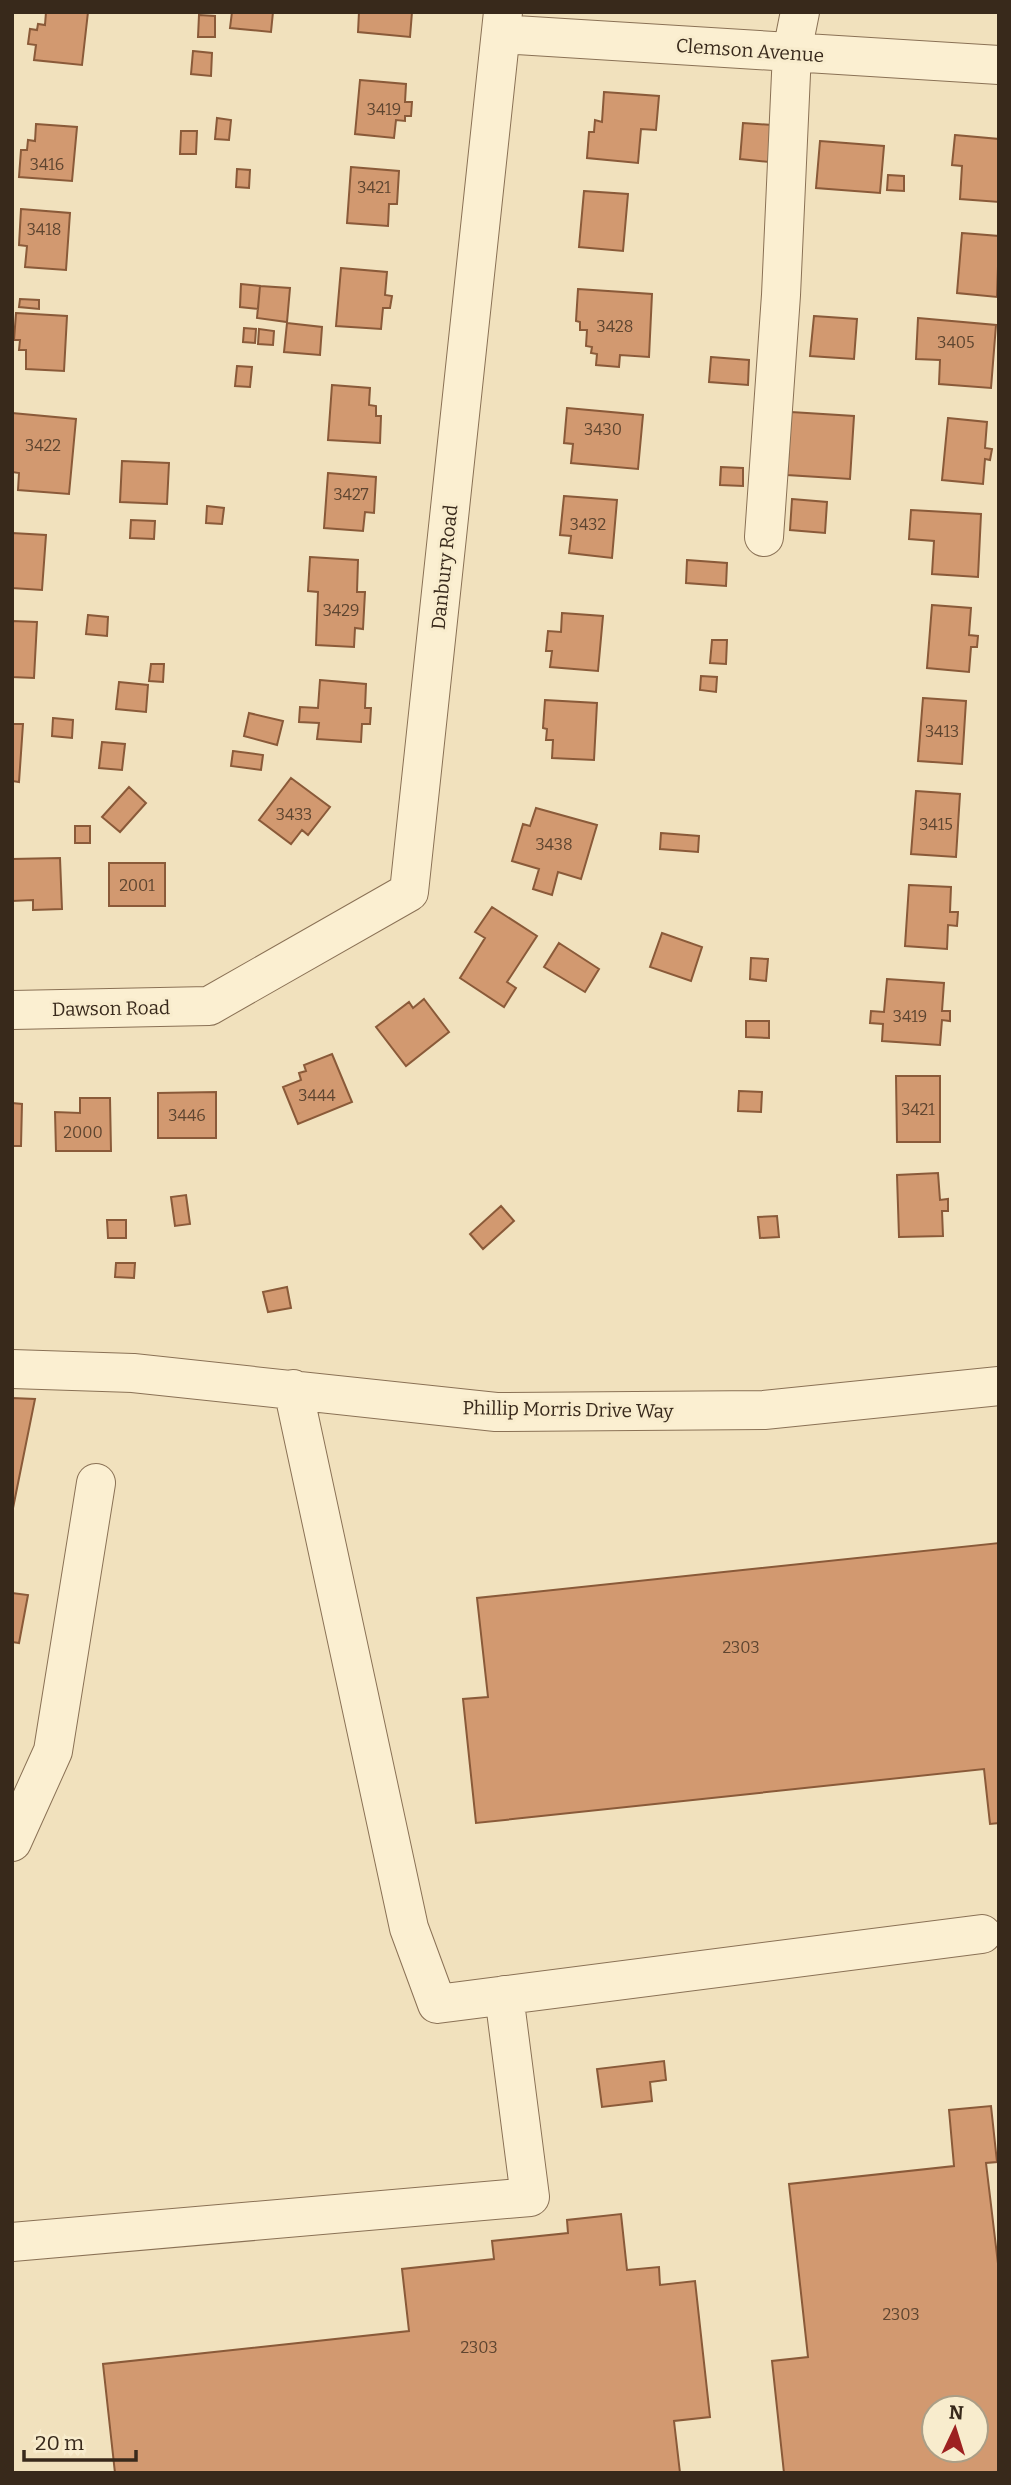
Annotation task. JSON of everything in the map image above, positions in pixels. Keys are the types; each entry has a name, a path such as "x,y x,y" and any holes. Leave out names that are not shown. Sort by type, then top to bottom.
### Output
{"street":[{"path":"764,537 781,295 792,52 800,12"},
{"name":"Clemson Avenue","path":"502,23 792,52 999,65"},
{"name":"Danbury Road","path":"209,1006 409,892 502,23"},
{"name":"Dawson Road","path":"12,1010 209,1006"},
{"name":"Phillip Morris Drive Way","path":"12,1370 133,1373 510,1412 764,1410 999,1386"},
{"path":"293,1390 409,1927 437,2004 982,1934"},
{"path":"12,1842 53,1751 96,1483"},
{"path":"12,2242 530,2197 504,1995"}],"building":[{"path":"46,12 88,12 82,65 34,60 36,45 28,44 30,29 37,30 38,24 45,25"},
{"path":"232,12 273,12 271,32 230,28"},
{"path":"359,12 412,12 410,37 358,32"},
{"path":"199,15 215,16 215,37 198,37"},
{"path":"193,51 212,53 211,76 191,74"},
{"path":"360,80 406,84 405,102 412,102 411,116 405,116 405,121 396,120 394,138 355,134"},
{"path":"604,92 659,96 656,130 641,129 638,163 587,158 589,132 594,132 595,120 602,122"},
{"path":"217,118 231,120 229,140 215,139"},
{"path":"743,123 772,125 769,162 740,159"},
{"path":"36,124 77,127 72,181 19,177 21,150 27,150 28,140 35,141"},
{"path":"181,131 197,131 196,154 180,154"},
{"path":"955,135 999,139 999,202 960,199 962,166 952,165"},
{"path":"820,141 884,146 880,193 816,188"},
{"path":"351,167 399,171 397,204 389,204 388,226 347,223"},
{"path":"237,169 250,170 249,188 236,187"},
{"path":"888,175 904,176 904,191 887,190"},
{"path":"584,191 628,194 623,251 579,247"},
{"path":"21,209 70,213 66,270 25,267 27,246 19,245"},
{"path":"962,233 999,236 997,297 957,293"},
{"path":"341,268 387,272 385,295 392,296 390,308 383,308 381,329 336,326"},
{"path":"241,284 260,286 258,309 240,307"},
{"path":"260,286 290,288 287,322 257,318"},
{"path":"578,289 652,294 649,357 620,355 619,367 596,365 597,354 591,353 592,347 586,346 587,330 580,330 580,322 576,321"},
{"path":"20,299 39,300 39,309 19,307"},
{"path":"16,313 67,316 64,371 26,369 26,350 19,350 20,340 14,340"},
{"path":"814,316 857,319 854,359 810,356"},
{"path":"918,318 996,325 991,388 939,384 940,360 916,359"},
{"path":"287,323 322,327 320,355 284,352"},
{"path":"244,328 256,329 255,343 243,342"},
{"path":"259,329 274,331 273,345 258,344"},
{"path":"711,357 749,360 748,385 709,382"},
{"path":"237,366 252,367 250,387 235,386"},
{"path":"332,385 370,388 369,405 376,406 376,416 381,416 380,443 328,440"},
{"path":"567,408 643,415 638,469 571,463 573,444 564,443"},
{"path":"791,412 854,416 850,479 787,475"},
{"path":"12,413 76,419 69,494 18,490 19,473 12,472"},
{"path":"948,418 987,422 985,448 992,449 990,460 985,459 983,484 942,480"},
{"path":"122,461 169,463 167,504 120,502"},
{"path":"721,467 743,468 743,486 720,485"},
{"path":"328,473 376,477 374,513 365,512 363,531 324,528"},
{"path":"564,496 617,500 612,558 569,553 571,536 560,535"},
{"path":"792,499 827,502 825,533 790,530"},
{"path":"207,506 224,508 222,524 206,523"},
{"path":"911,510 981,514 978,577 932,574 934,541 909,539"},
{"path":"131,520 155,521 154,539 130,538"},
{"path":"12,533 46,535 42,590 12,588"},
{"path":"310,557 358,560 357,592 365,592 363,629 355,628 354,647 316,645 318,592 308,591"},
{"path":"687,560 727,563 726,586 686,583"},
{"path":"932,605 971,608 969,635 978,636 977,647 971,647 969,672 927,668"},
{"path":"562,613 603,616 598,671 550,667 552,651 546,651 548,631 561,632"},
{"path":"88,615 108,617 107,636 86,634"},
{"path":"12,621 37,622 34,678 12,677"},
{"path":"712,640 727,640 726,664 710,663"},
{"path":"151,664 164,664 163,682 149,681"},
{"path":"701,676 717,677 716,692 700,690"},
{"path":"320,680 366,684 365,708 371,708 370,724 362,724 361,742 317,739 319,723 299,722 300,707 318,708"},
{"path":"119,682 148,685 146,712 116,709"},
{"path":"923,698 966,701 962,764 918,761"},
{"path":"545,700 597,703 594,760 552,758 553,740 546,740 547,729 543,728"},
{"path":"249,713 283,721 277,745 244,736"},
{"path":"53,718 73,720 72,738 52,736"},
{"path":"12,724 23,724 19,782 12,781"},
{"path":"102,742 125,744 122,770 99,768"},
{"path":"233,751 263,755 261,770 231,766"},
{"path":"291,778 330,807 308,835 302,830 291,844 259,820"},
{"path":"129,787 146,803 120,832 102,817"},
{"path":"916,791 960,794 956,857 911,854"},
{"path":"536,808 597,825 581,879 558,872 552,895 533,889 539,869 512,861 523,824 530,826"},
{"path":"75,826 90,826 90,843 75,843"},
{"path":"661,833 699,836 698,852 660,849"},
{"path":"60,858 62,909 33,910 33,900 12,901 12,859"},
{"path":"109,863 165,863 165,906 109,906"},
{"path":"909,885 951,887 950,912 958,912 957,926 948,925 947,949 905,946"},
{"path":"492,907 537,936 507,982 516,988 504,1007 460,978 485,938 475,932"},
{"path":"662,933 702,947 691,981 650,967"},
{"path":"559,943 599,969 585,992 544,967"},
{"path":"751,958 768,959 766,981 750,979"},
{"path":"887,979 944,983 942,1011 950,1011 950,1021 942,1020 940,1045 882,1041 883,1024 870,1023 871,1011 884,1012"},
{"path":"424,999 449,1032 406,1066 376,1027 409,1002 413,1008"},
{"path":"746,1021 769,1021 769,1038 746,1037"},
{"path":"332,1054 352,1102 298,1124 283,1087 301,1080 299,1073 306,1071 304,1065"},
{"path":"896,1076 940,1076 940,1142 897,1142"},
{"path":"739,1091 762,1092 761,1112 738,1111"},
{"path":"216,1092 216,1138 158,1138 158,1093"},
{"path":"80,1098 110,1098 111,1151 56,1151 55,1112 80,1113"},
{"path":"12,1103 22,1104 21,1146 12,1146"},
{"path":"938,1173 940,1200 948,1199 948,1211 942,1211 943,1236 899,1237 897,1175"},
{"path":"186,1195 190,1224 175,1226 171,1197"},
{"path":"501,1206 514,1221 483,1249 470,1234"},
{"path":"777,1216 779,1237 760,1238 758,1217"},
{"path":"107,1220 126,1220 126,1238 108,1238"},
{"path":"116,1263 135,1263 134,1278 115,1277"},
{"path":"287,1287 291,1308 268,1312 263,1292"},
{"path":"12,1398 35,1399 12,1513"},
{"path":"999,1543 999,1823 990,1824 984,1769 476,1823 463,1699 488,1697 477,1598"},
{"path":"12,1593 28,1595 19,1643 12,1642"},
{"path":"664,2061 666,2080 650,2082 652,2101 602,2107 597,2069"},
{"path":"991,2106 997,2162 986,2163 999,2272 999,2473 784,2473 772,2361 808,2357 789,2184 954,2166 949,2110"},
{"path":"621,2214 627,2270 659,2267 660,2285 695,2281 710,2417 674,2421 680,2473 115,2473 103,2364 409,2331 402,2269 494,2259 492,2241 568,2233 567,2220"}]}
